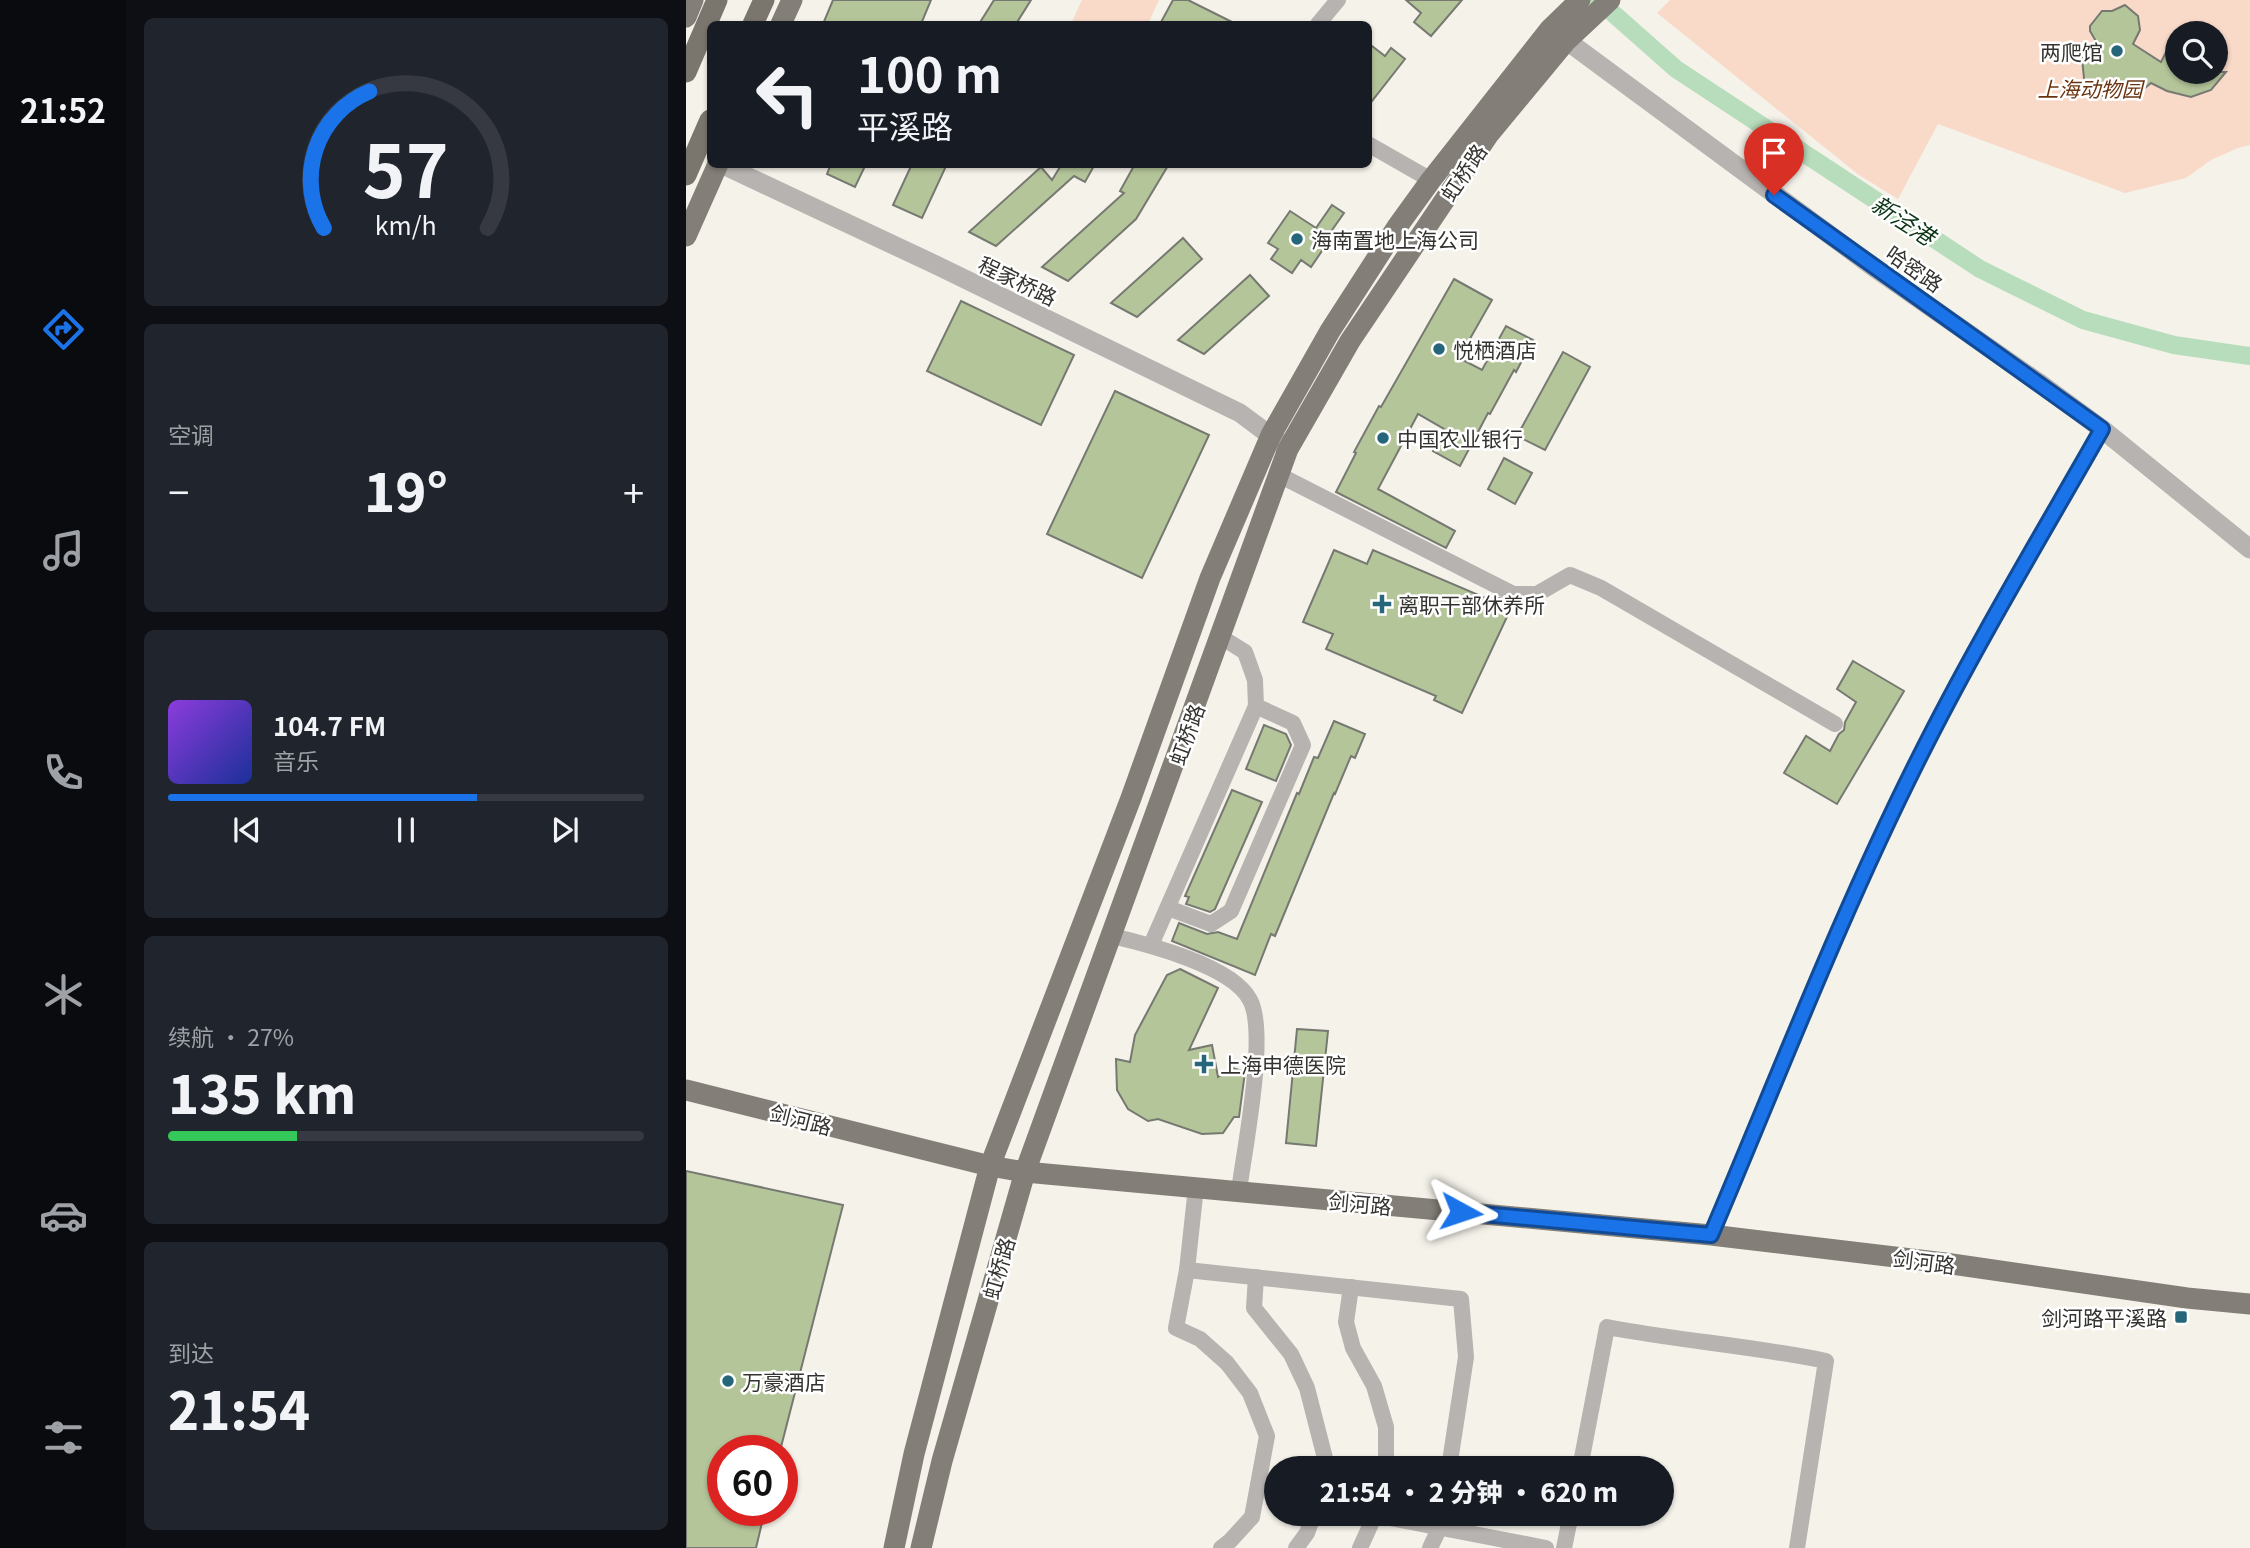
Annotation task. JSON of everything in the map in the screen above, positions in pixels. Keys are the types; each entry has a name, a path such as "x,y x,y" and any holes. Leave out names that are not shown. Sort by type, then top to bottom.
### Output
{"highway":[{"path":"708,21 717,0"},
{"path":"754,21 764,0"},
{"path":"686,72 707,23"},
{"path":"686,175 707,127"}],"main road":[{"path":"686,17 693,0"},
{"path":"782,21 792,0"},
{"name":"虹桥路","path":"894,1548 914,1454 990,1166 1131,798 1210,578 1271,435 1330,331 1431,180 1581,9 1610,0"},
{"name":"虹桥路","path":"921,1548 942,1461 1026,1172 1288,449 1350,341 1558,35"},
{"path":"686,236 717,168"},
{"name":"剑河路","path":"686,1090 990,1166 1026,1172 1711,1235 2250,1304"}],"street":[{"path":"1320,21 1338,0"},
{"name":"哈密路","path":"1558,35 1866,262 2102,429 2250,549"},
{"path":"1372,146 1431,180"},
{"path":"686,149 707,159"},
{"name":"程家桥路","path":"728,168 936,265 1240,413 1288,449"},
{"path":"1711,1235 1865,870 1913,769 1981,642 2102,429"},
{"path":"1279,475 1513,594 1537,594 1570,575 1601,588 1835,724"},
{"path":"1151,945 1256,706 1255,680 1245,652 1221,637"},
{"path":"1168,908 1211,924 1231,911 1237,899 1303,745 1293,723 1256,706"},
{"path":"1112,936 1151,945 1231,977 1251,1000 1257,1031 1255,1064 1239,1191"},
{"path":"1196,1187 1187,1270 1176,1328 1200,1339 1227,1363 1250,1393 1267,1436 1252,1517 1221,1548"},
{"path":"1187,1270 1461,1299 1466,1357 1451,1456"},
{"path":"1256,1277 1254,1308 1291,1354 1307,1388 1325,1456"},
{"path":"1351,1287 1346,1322 1353,1349 1374,1386 1386,1427 1386,1456"},
{"path":"1582,1456 1607,1327 1771,1350 1826,1361 1797,1548"},
{"path":"1258,1485 1264,1486"},
{"path":"1296,1548 1310,1526"},
{"path":"1360,1548 1368,1526"},
{"path":"1430,1548 1438,1526"},
{"path":"1460,1526 1546,1548"},
{"path":"1564,1548 1569,1526"}],"green space":[{"path":"1082,0 1159,0 1149,21 1072,21"},
{"name":"上海动物园","path":"1670,0 2250,0 2250,145 2211,160 2186,178 2125,193 1938,124 1898,199 1859,175 1657,13"}],"building":[{"path":"833,0 931,0 922,21 824,21"},
{"path":"994,0 1031,0 1018,21 981,21"},
{"path":"1173,0 1188,0 1230,21 1162,21"},
{"path":"1406,0 1462,0 1431,36 1414,22 1421,13"},
{"name":"两爬馆","path":"2125,5 2138,16 2140,30 2133,44 2161,62 2165,54 2165,84 2216,84 2211,90 2191,97 2167,91 2151,83 2139,93 2118,96 2105,97 2088,89 2082,59 2097,43 2090,26 2102,11 2112,11"},
{"path":"1372,46 1385,56 1391,48 1405,59 1372,101"},
{"path":"829,168 864,168 855,187 827,174"},
{"path":"910,168 945,168 922,218 893,205"},
{"path":"1040,168 1052,180 1059,168 1093,168 1085,182 1074,176 996,246 969,232"},
{"path":"1133,168 1167,168 1136,219 1068,281 1042,267 1124,193 1120,191"},
{"name":"海南置地上海公司","path":"1332,205 1344,213 1325,240 1328,242 1311,267 1301,260 1292,273 1271,259 1278,249 1268,243 1290,211 1316,228"},
{"path":"1183,238 1202,259 1137,317 1111,303"},
{"path":"1250,275 1269,296 1204,354 1178,340"},
{"path":"1454,279 1492,300 1459,358 1482,370 1506,326 1533,340 1516,372 1514,370 1490,414 1488,413 1460,466 1433,451 1444,429 1418,414 1378,489 1455,531 1446,548 1336,492 1379,406 1381,407"},
{"path":"961,301 1074,355 1041,425 927,371"},
{"path":"1563,352 1590,367 1545,450 1517,436"},
{"path":"1115,391 1209,435 1142,578 1047,534"},
{"path":"1504,458 1532,473 1515,504 1488,489"},
{"name":"离职干部休养所","path":"1334,550 1367,564 1373,550 1490,600 1492,595 1513,604 1462,713 1434,700 1436,696 1326,649 1333,634 1303,622"},
{"path":"1853,661 1904,691 1837,804 1784,773 1806,736 1830,751 1844,730 1845,722 1856,702 1837,689"},
{"path":"1334,721 1365,734 1355,758 1351,756 1334,793 1275,936 1271,934 1255,975 1172,941 1179,923 1207,934 1218,932 1237,939 1297,793 1299,794 1314,757 1318,758"},
{"path":"1264,725 1286,734 1291,745 1276,781 1246,769"},
{"path":"1232,790 1262,802 1215,909 1210,912 1186,904 1189,897 1185,896"},
{"path":"1180,969 1218,988 1189,1050 1212,1045 1218,1077 1233,1068 1245,1072 1239,1117 1234,1117 1223,1133 1202,1134 1158,1119 1148,1121 1128,1109 1117,1090 1116,1059 1130,1062 1135,1035 1167,975"},
{"path":"1297,1029 1328,1031 1316,1146 1286,1143"},
{"path":"686,1171 843,1205 784,1435 707,1435 707,1526 761,1526 756,1548 686,1548"}],"waterway":[{"name":"新泾港","path":"1598,0 1676,69 1980,269 2083,320 2174,345 2250,356"}],"place":[{"name":"两爬馆","path":"2117,51"},
{"name":"海南置地上海公司","path":"1297,239"},
{"name":"悦栖酒店","path":"1439,349"},
{"name":"中国农业银行","path":"1383,438"},
{"name":"离职干部休养所","path":"1382,604"},
{"name":"上海申德医院","path":"1204,1064"},
{"name":"剑河路平溪路","path":"2181,1317"},
{"name":"万豪酒店","path":"728,1381"}],"route":[{"path":"1461,1212 1711,1235 1865,870 1919,757 2102,429 1774,195"}]}
